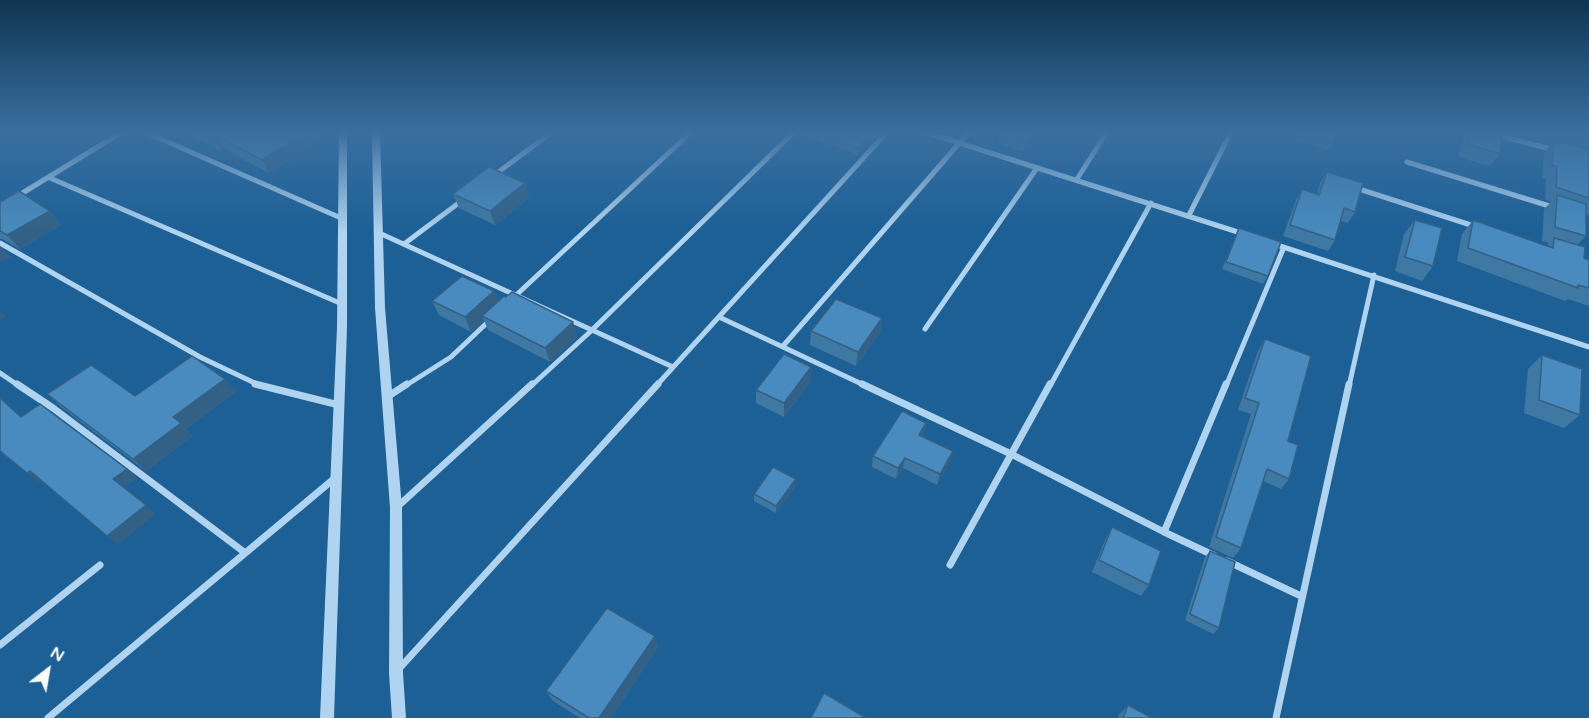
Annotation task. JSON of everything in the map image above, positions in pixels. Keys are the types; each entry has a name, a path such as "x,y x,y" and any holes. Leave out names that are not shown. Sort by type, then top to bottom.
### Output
{"street":[{"path":"10,201 70,166"},
{"path":"221,166 341,218"},
{"path":"327,718 342,304 342,166"},
{"path":"376,166 376,232 386,397 396,508 396,673 399,718"},
{"path":"487,181 508,166"},
{"path":"510,301 655,166"},
{"path":"396,508 591,331 760,166"},
{"path":"396,673 857,166"},
{"path":"783,346 940,166"},
{"path":"1029,166 1189,214 1252,237"},
{"path":"1077,179 1086,166"},
{"path":"1189,214 1214,166"},
{"path":"1418,166 1566,211"},
{"path":"925,329 1037,168"},
{"path":"50,178 342,304"},
{"path":"1359,189 1490,231"},
{"path":"405,244 468,195"},
{"path":"950,565 1150,203"},
{"path":"376,232 517,294 591,331 673,367"},
{"path":"1263,240 1589,347"},
{"path":"0,243 200,357 254,384 339,405"},
{"path":"1164,532 1284,248"},
{"path":"1276,718 1300,596 1374,275"},
{"path":"386,397 451,357 495,316"},
{"path":"719,318 1011,454 1164,532 1300,596"},
{"path":"0,373 53,408 244,552"},
{"path":"48,718 335,478"},
{"path":"0,645 100,566"}],"building":[{"path":"1553,166 1589,166 1589,198 1556,187 1557,167"},
{"path":"489,167 525,183 490,211 453,194"},
{"path":"1327,172 1363,183 1355,212 1344,208 1335,240 1290,225 1302,189 1319,195"},
{"path":"19,191 50,211 7,235 0,231 0,202"},
{"path":"1557,195 1586,204 1586,236 1555,227"},
{"path":"1415,220 1442,228 1433,266 1405,257"},
{"path":"1473,220 1553,248 1554,238 1585,247 1584,258 1589,260 1589,288 1578,285 1578,288 1468,248"},
{"path":"1239,228 1281,242 1268,276 1226,262"},
{"path":"462,276 494,291 465,317 432,301"},
{"path":"512,292 573,322 545,348 482,316 504,296"},
{"path":"836,299 882,318 858,352 811,331"},
{"path":"1265,339 1311,356 1288,441 1298,445 1289,479 1267,469 1241,548 1216,537 1259,403 1245,398"},
{"path":"784,354 811,367 784,403 756,390"},
{"path":"1542,355 1582,369 1580,415 1539,400"},
{"path":"192,356 225,379 173,417 181,423 133,459 47,394 91,365 135,396"},
{"path":"0,398 21,417 40,404 127,469 113,479 146,505 107,536 30,471 27,473 0,451"},
{"path":"902,411 926,423 919,435 953,451 940,474 905,458 898,468 873,456"},
{"path":"773,467 796,479 776,506 754,494"},
{"path":"1112,527 1161,551 1149,585 1099,560"},
{"path":"1210,551 1235,562 1219,628 1190,614"},
{"path":"607,608 655,636 599,718 589,718 546,691"},
{"path":"824,693 866,718 811,718"},
{"path":"1128,705 1152,718 1123,718"}]}
